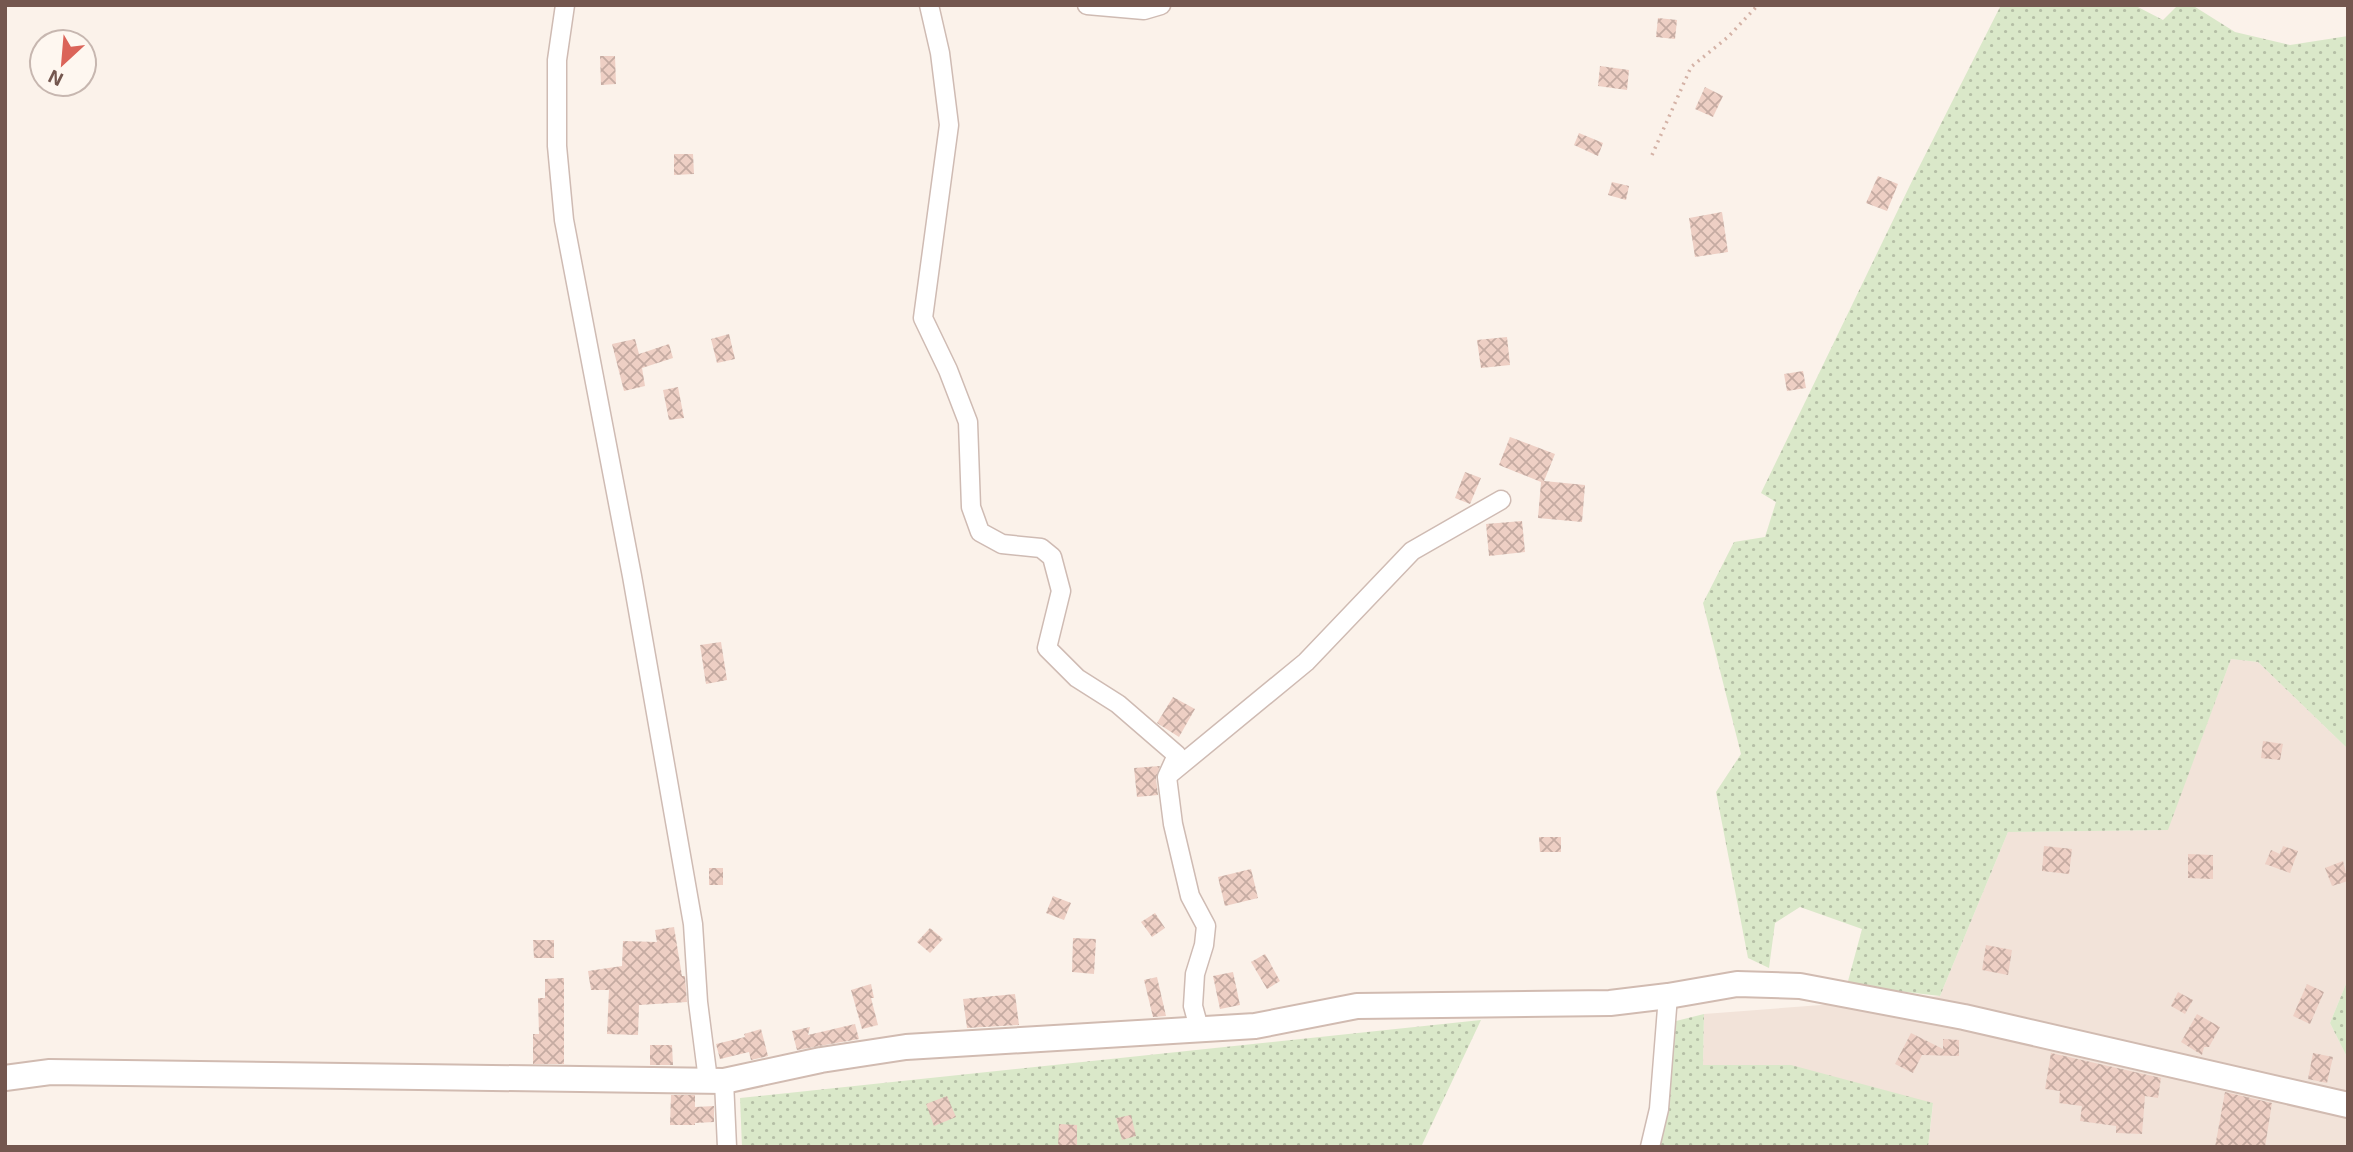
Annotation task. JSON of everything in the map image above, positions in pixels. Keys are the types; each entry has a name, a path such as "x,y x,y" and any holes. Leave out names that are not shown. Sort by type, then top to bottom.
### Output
{"street":[{"path":"565,5 556,60 557,146 564,220 632,576 693,924 698,1002 716,1081 727,1147"},
{"path":"1087,5 1144,10 1161,5"},
{"path":"932,8 949,125 923,318 948,370 968,422 971,507 979,532 1002,544 1041,548 1052,557 1060,591 1047,648 1077,678 1118,704 1177,755 1167,777 1173,824 1190,896 1206,926 1204,945 1195,974 1193,1006 1199,1028"},
{"path":"1167,777 1306,662 1412,551 1501,500"},
{"path":"5,1078 50,1072 716,1081 821,1060 906,1047 1255,1026 1357,1006 1610,1003 1737,984 1800,986 1964,1017 2348,1105"},
{"path":"1650,1147 1659,1110 1668,996"}],"path":[{"path":"1652,155 1691,67 1728,37 1758,5"}],"shaded area":[{"path":"2231,659 2258,662 2348,749 2348,979 2330,1023 2348,1059 2348,1147 1928,1147 1933,1104 1703,1065 1704,1014 1940,996 2008,832 2167,830"}],"green space":[{"path":"2001,5 2134,5 2163,20 2178,5 2192,5 2235,32 2290,45 2348,36 2348,749 2258,662 2231,659 2168,830 2008,832 1940,996 1847,985 1862,929 1800,907 1775,923 1769,968 1748,958 1716,792 1741,754 1703,603 1734,542 1765,537 1776,502 1761,493 1913,179"},
{"path":"2348,979 2348,1059 2330,1023"},
{"path":"1704,1014 1703,1065 1791,1065 1933,1103 1928,1147 1641,1147 1660,1138 1676,1021"},
{"path":"1481,1020 1421,1147 742,1147 740,1098"}],"building":[{"path":"1658,18 1677,20 1675,39 1656,37"},
{"path":"600,56 615,56 616,84 601,85"},
{"path":"1600,66 1629,70 1627,90 1598,86"},
{"path":"1705,87 1723,96 1713,117 1695,109"},
{"path":"1579,133 1603,143 1598,156 1574,145"},
{"path":"674,154 693,154 694,174 674,175"},
{"path":"1878,176 1898,184 1887,211 1866,203"},
{"path":"1612,182 1629,186 1626,200 1608,195"},
{"path":"1722,212 1728,252 1695,257 1689,218"},
{"path":"729,334 735,359 717,363 711,339"},
{"path":"1507,337 1510,365 1481,368 1477,340"},
{"path":"635,339 639,354 669,344 673,358 642,368 645,386 624,391 612,344"},
{"path":"1803,371 1806,388 1787,391 1784,374"},
{"path":"678,387 684,418 669,420 663,390"},
{"path":"1510,437 1555,454 1544,481 1585,485 1582,522 1538,518 1541,482 1499,465"},
{"path":"1465,472 1481,478 1470,504 1455,498"},
{"path":"1522,521 1525,552 1489,556 1486,524"},
{"path":"721,642 727,680 706,684 700,645"},
{"path":"1173,697 1195,709 1179,737 1157,723"},
{"path":"2263,741 2283,744 2280,760 2261,758"},
{"path":"1160,766 1156,778 1158,795 1137,797 1134,768"},
{"path":"1539,837 1561,837 1561,852 1540,852"},
{"path":"2044,846 2072,849 2069,874 2042,871"},
{"path":"2283,846 2298,851 2290,873 2265,864 2271,850 2280,854"},
{"path":"2188,854 2213,855 2213,879 2188,878"},
{"path":"2343,861 2348,881 2332,886 2325,868"},
{"path":"709,868 723,868 723,885 709,885"},
{"path":"1251,869 1258,898 1225,906 1218,877"},
{"path":"1053,896 1071,903 1064,920 1046,913"},
{"path":"1155,913 1165,928 1152,937 1141,922"},
{"path":"674,927 682,976 685,976 687,1002 639,1005 638,1035 607,1034 609,990 591,990 588,971 622,966 623,941 657,942 655,930"},
{"path":"930,928 943,939 930,953 917,942"},
{"path":"1073,938 1096,939 1094,974 1072,972"},
{"path":"533,940 554,940 554,958 534,958"},
{"path":"1986,945 2012,950 2008,975 1982,970"},
{"path":"1265,954 1280,981 1267,989 1251,962"},
{"path":"1233,972 1240,1005 1220,1009 1213,976"},
{"path":"1157,977 1166,1016 1153,1017 1144,980"},
{"path":"564,978 564,1064 533,1064 533,1034 539,1034 538,998 545,998 545,979"},
{"path":"871,984 874,998 871,998 878,1025 862,1029 851,990"},
{"path":"2307,984 2324,992 2310,1024 2293,1016"},
{"path":"2178,992 2193,1000 2185,1014 2171,1006"},
{"path":"1015,994 1019,1025 967,1028 963,999"},
{"path":"2197,1014 2220,1027 2209,1047 2204,1047 2202,1055 2181,1042"},
{"path":"855,1024 859,1039 797,1050 792,1031 810,1027 808,1035"},
{"path":"761,1029 768,1056 751,1060 749,1052 720,1059 716,1044 745,1037 744,1034"},
{"path":"1911,1033 1943,1049 1943,1039 1959,1040 1959,1056 1922,1055 1913,1073 1895,1064"},
{"path":"650,1045 672,1045 673,1065 650,1065"},
{"path":"2051,1053 2161,1078 2158,1098 2145,1096 2142,1134 2116,1133 2116,1126 2080,1121 2082,1106 2059,1103 2060,1091 2045,1089"},
{"path":"2313,1053 2333,1057 2327,1083 2308,1079"},
{"path":"2225,1092 2272,1103 2265,1147 2215,1147"},
{"path":"671,1095 695,1095 695,1107 714,1106 714,1122 670,1125"},
{"path":"947,1096 956,1117 934,1126 926,1104"},
{"path":"1131,1115 1136,1136 1122,1140 1116,1118"},
{"path":"1059,1124 1077,1125 1077,1147 1058,1147"}]}
